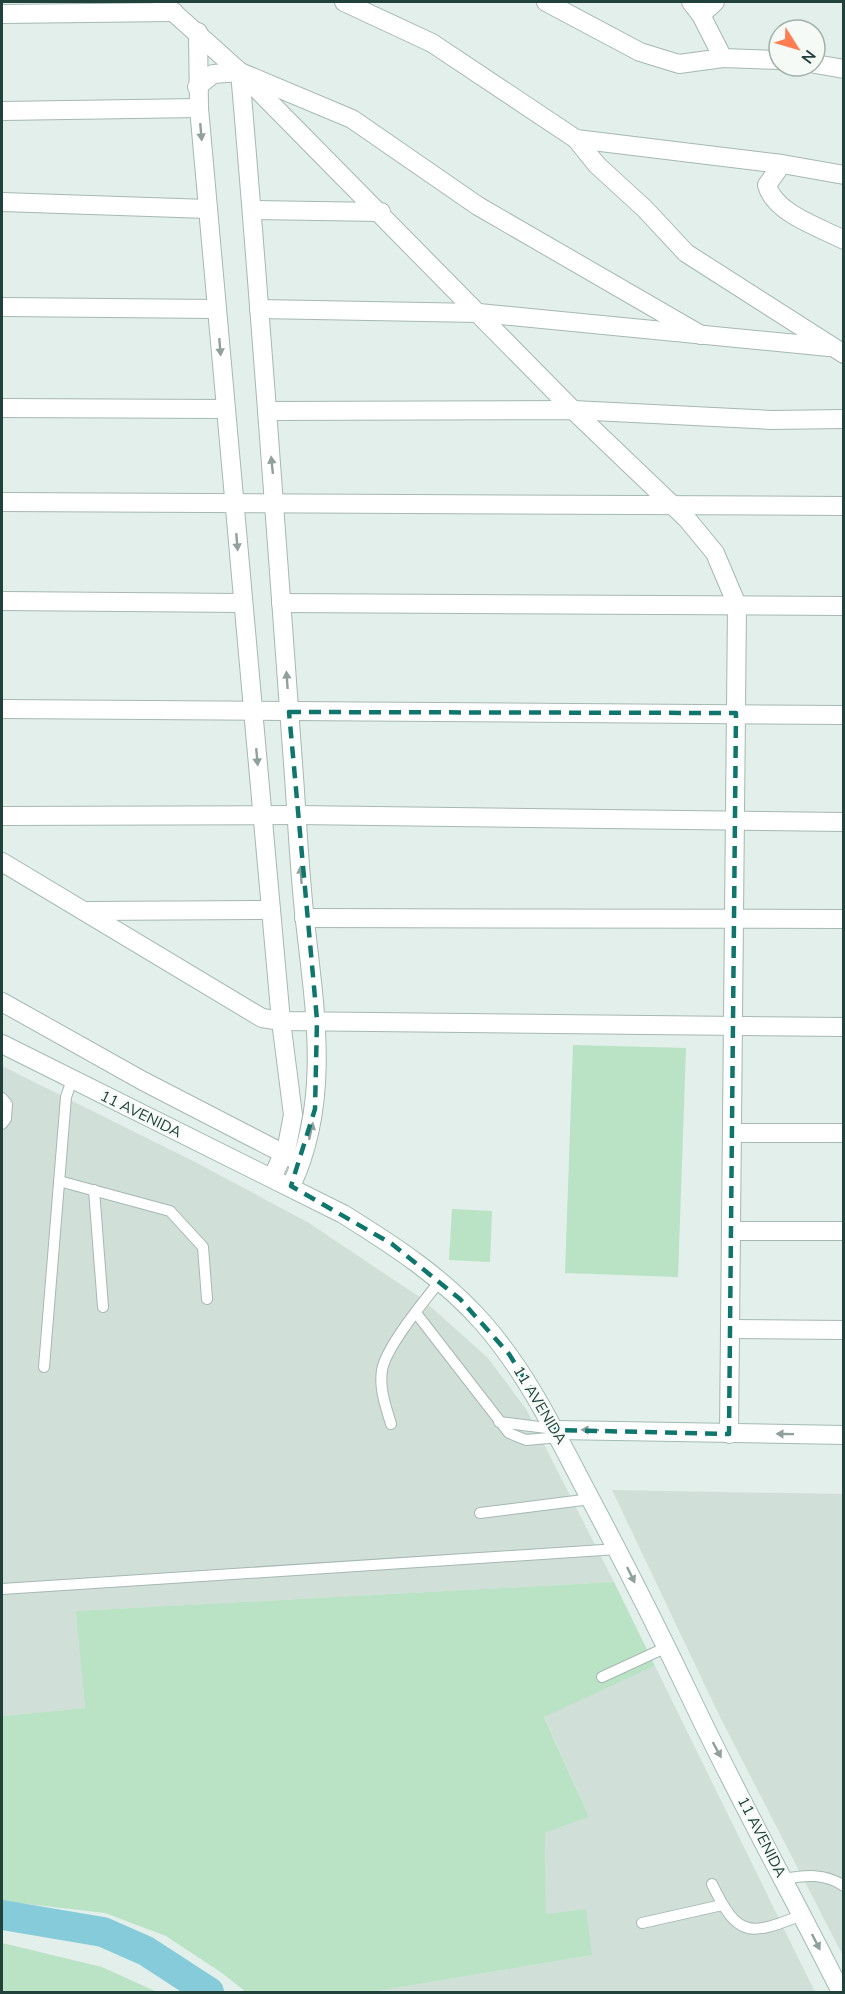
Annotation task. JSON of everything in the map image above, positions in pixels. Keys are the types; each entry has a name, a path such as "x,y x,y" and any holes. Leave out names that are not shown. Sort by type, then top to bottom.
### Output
{"street":[{"path":"344,2 432,43 576,139 597,165 645,209 686,253 836,351"},
{"path":"546,2 640,52 680,64 723,58 767,60"},
{"path":"575,2 588,23"},
{"path":"715,2 696,8 723,58"},
{"path":"2,14 168,7 240,72 381,212 573,410 671,503 702,535 715,553 737,605 729,1434"},
{"path":"198,32 197,87 216,309 281,1021 292,1115 284,1153 272,1178"},
{"path":"827,66 843,69"},
{"path":"240,72 276,502 304,918 317,1020 315,1109 301,1162 291,1186"},
{"path":"197,87 213,74 240,72 352,119 478,206 701,335"},
{"path":"2,111 199,108"},
{"path":"576,139 782,164 843,175"},
{"path":"782,164 767,185 770,196 790,212 843,240"},
{"path":"2,202 208,209"},
{"path":"252,210 381,212"},
{"path":"2,307 216,309"},
{"path":"259,309 479,313 836,351"},
{"path":"2,408 225,409"},
{"path":"267,411 573,410 772,420 843,419"},
{"path":"2,502 671,503 843,506"},
{"path":"2,602 242,603"},
{"path":"281,603 843,606"},
{"path":"2,709 736,713 843,716"},
{"path":"2,816 297,815 843,822"},
{"path":"2,862 262,1018 281,1021 843,1027"},
{"path":"86,911 271,910"},
{"path":"304,918 843,919"},
{"path":"2,1002 142,1081 301,1162"},
{"name":"11 AVENIDA","path":"2,1044 291,1186 392,1244 440,1281 468,1307 508,1354 559,1433 706,1729 842,1992"},
{"path":"732,1133 843,1133"},
{"path":"731,1231 843,1231"},
{"path":"730,1329 843,1330"},
{"path":"559,1433 843,1435"}],"lane":[{"path":"44,1367 66,1097 72,1080"},
{"path":"2,1098 7,1104 6,1119 2,1124"},
{"path":"59,1181 170,1211 203,1247 207,1299"},
{"path":"94,1190 103,1306"},
{"path":"391,1425 382,1391 382,1369 389,1352 440,1281"},
{"path":"416,1313 499,1422 559,1433"},
{"path":"480,1513 591,1499"},
{"path":"2,1589 618,1549"},
{"path":"602,1677 666,1647"},
{"path":"784,1879 807,1875 828,1878 843,1886"},
{"path":"712,1884 722,1905 737,1926 745,1928 775,1926 802,1915"},
{"path":"642,1923 722,1905"}],"highlighted area":[{"path":"289,712 736,713 729,1434 557,1430 509,1354 460,1299 392,1244 291,1186 315,1109 317,1020"}],"shaded area":[{"path":"2,1066 197,1163 309,1223 421,1298 488,1358 526,1409 614,1582 77,1611 85,1708 2,1716"},
{"path":"612,1490 843,1494 843,1956 719,1715"},
{"path":"655,1666 815,1992 372,1992 592,1955 546,1914 545,1833 589,1817 544,1716"}],"green space":[{"path":"573,1045 686,1048 678,1277 565,1273"},
{"path":"452,1209 492,1211 490,1262 449,1260"},
{"path":"614,1582 655,1666 544,1717 589,1817 545,1833 546,1914 586,1909 592,1955 372,1992 246,1992 222,1973 166,1936 105,1913 2,1901 2,1716 85,1708 76,1611"},
{"path":"2,1943 102,1967 157,1992 2,1992"}],"waterway":[{"path":"2,1915 103,1932 146,1951 209,1992"}]}
